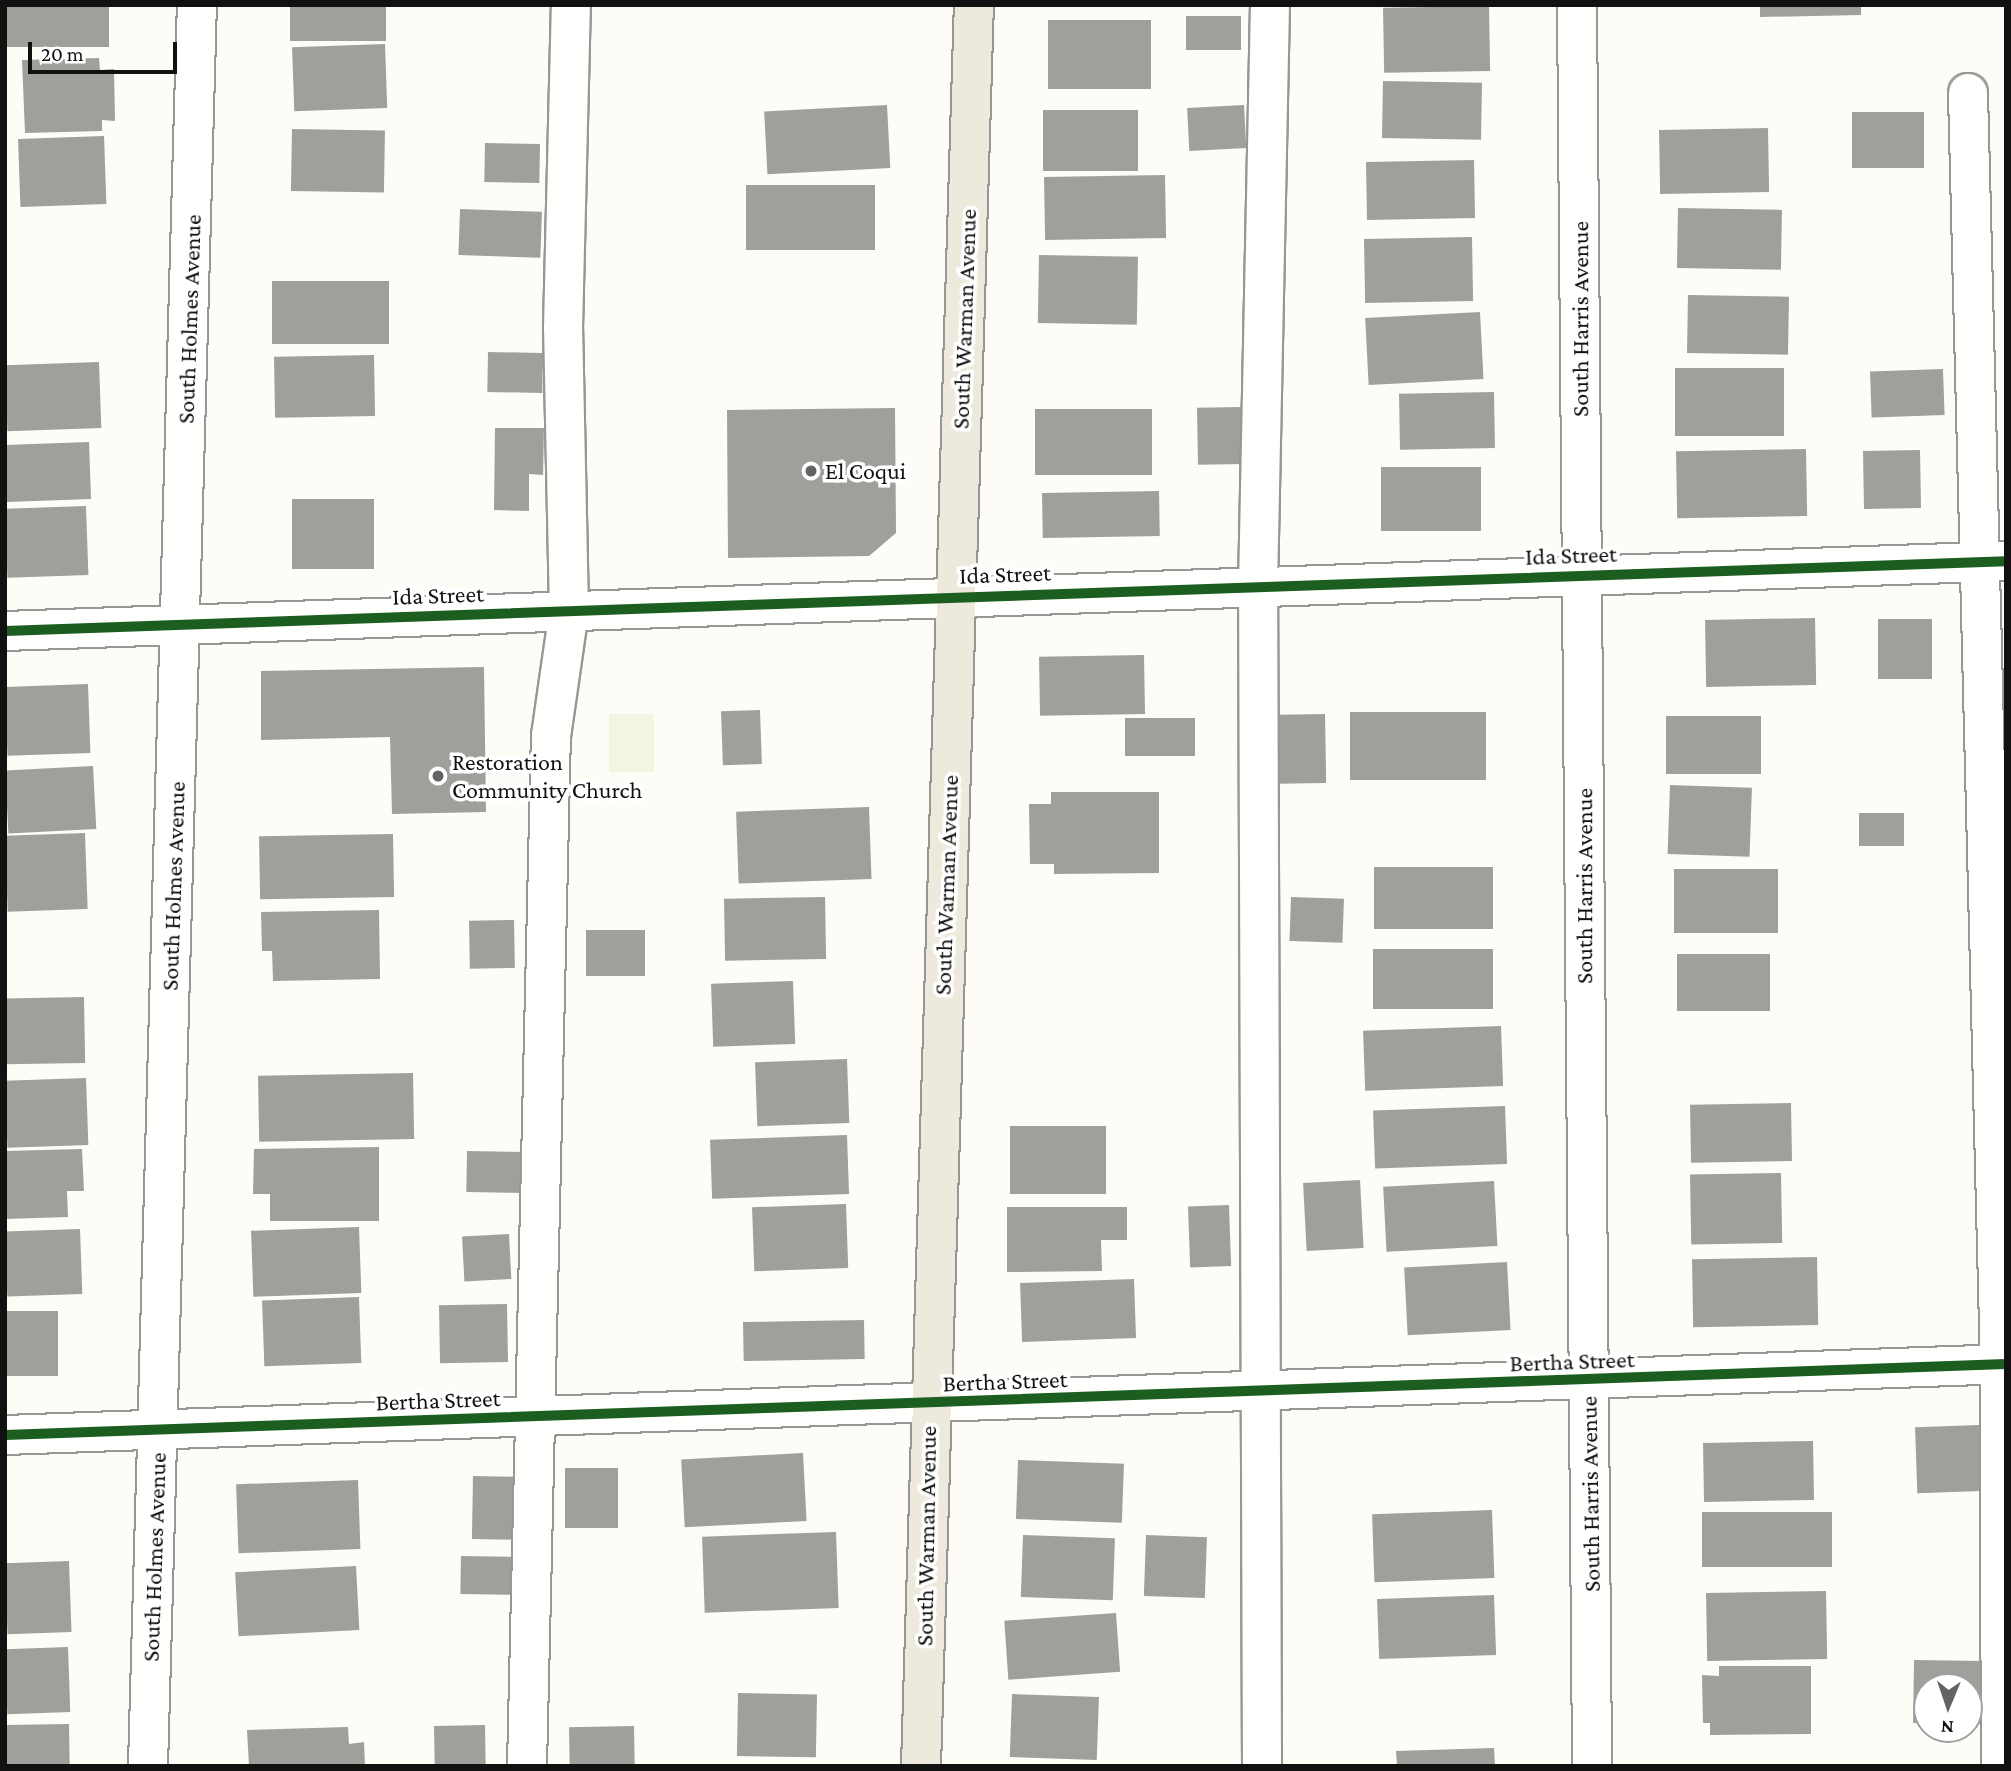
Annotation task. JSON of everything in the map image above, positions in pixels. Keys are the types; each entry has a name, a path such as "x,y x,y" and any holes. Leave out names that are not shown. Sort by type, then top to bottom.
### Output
{"main road":[{"name":"South Warman Avenue","path":"921,1766 929,1405 974,5"}],"street":[{"name":"South Holmes Avenue","path":"148,1766 197,5"},
{"path":"527,1766 551,736 569,611 563,328 571,5"},
{"path":"1262,1766 1256,1393 1258,587 1270,5"},
{"name":"South Harris Avenue","path":"1577,5 1592,1766"},
{"path":"1968,93 1991,562 2003,1364 2001,1766"},
{"name":"Ida Street","path":"5,631 1991,562"},
{"name":"Bertha Street","path":"5,1435 929,1405 2003,1364"}],"green space":[{"path":"609,714 654,714 654,772 609,772"}],"building":[{"path":"5,5 109,5 109,47 5,47"},
{"path":"290,5 386,5 386,41 290,41"},
{"path":"1760,5 1861,5 1861,15 1760,17"},
{"path":"1489,6 1490,71 1384,73 1383,8"},
{"path":"1186,16 1241,16 1241,50 1186,50"},
{"path":"1048,20 1151,20 1151,89 1048,89"},
{"path":"385,44 387,108 294,111 292,47"},
{"path":"99,58 100,70 114,69 115,121 102,120 102,131 25,133 22,60"},
{"path":"1383,81 1482,83 1481,140 1382,138"},
{"path":"887,105 890,168 767,174 764,111"},
{"path":"1244,105 1246,148 1189,151 1187,108"},
{"path":"1043,110 1138,110 1138,171 1043,171"},
{"path":"1852,112 1924,112 1924,168 1852,168"},
{"path":"1768,128 1769,192 1660,194 1659,130"},
{"path":"292,129 385,131 384,193 291,191"},
{"path":"104,136 106,204 20,207 18,139"},
{"path":"485,143 540,144 539,183 484,182"},
{"path":"1474,160 1475,218 1367,220 1366,162"},
{"path":"1165,175 1166,238 1045,240 1044,177"},
{"path":"746,185 875,185 875,250 746,250"},
{"path":"1678,208 1782,210 1781,270 1677,268"},
{"path":"460,209 542,212 540,258 458,255"},
{"path":"1472,237 1473,301 1365,303 1364,239"},
{"path":"1039,255 1138,257 1137,325 1038,323"},
{"path":"272,281 389,281 389,344 272,344"},
{"path":"1688,295 1789,297 1788,355 1687,353"},
{"path":"1480,312 1484,379 1369,385 1365,318"},
{"path":"488,352 543,353 542,393 487,392"},
{"path":"374,355 375,416 275,418 274,357"},
{"path":"99,362 101,428 7,431 5,365"},
{"path":"1675,368 1784,368 1784,436 1675,436"},
{"path":"1943,369 1945,415 1872,418 1870,372"},
{"path":"1494,392 1495,448 1400,450 1399,394"},
{"path":"1242,407 1243,464 1198,465 1197,408"},
{"name":"El Coqui","path":"895,408 896,533 869,556 728,558 727,410"},
{"path":"1035,409 1152,409 1152,475 1035,475"},
{"path":"495,428 544,428 543,475 529,474 529,511 494,510"},
{"path":"89,442 91,499 7,502 5,445"},
{"path":"1806,449 1807,516 1677,518 1676,451"},
{"path":"1920,450 1921,508 1864,509 1863,451"},
{"path":"1381,467 1481,467 1481,531 1381,531"},
{"path":"1159,491 1160,536 1043,538 1042,493"},
{"path":"292,499 374,499 374,569 292,569"},
{"path":"86,506 88,575 7,578 5,509"},
{"path":"1815,618 1816,685 1706,687 1705,620"},
{"path":"1878,619 1932,619 1932,679 1878,679"},
{"path":"1144,655 1145,714 1040,716 1039,657"},
{"name":"Restoration Community Church","path":"484,667 486,812 392,814 390,737 261,740 261,671"},
{"path":"88,684 90,753 7,756 5,687"},
{"path":"760,710 762,764 723,765 721,711"},
{"path":"1350,712 1486,712 1486,780 1350,780"},
{"path":"1325,714 1326,783 1278,784 1277,715"},
{"path":"1666,716 1761,716 1761,774 1666,774"},
{"path":"1125,718 1195,718 1195,756 1125,756"},
{"path":"93,766 96,829 8,834 5,771"},
{"path":"1670,785 1752,788 1750,857 1668,854"},
{"path":"1051,792 1159,792 1159,873 1054,874 1054,864 1030,864 1029,804 1051,804"},
{"path":"869,807 872,879 739,884 736,812"},
{"path":"1859,813 1904,813 1904,846 1859,846"},
{"path":"85,833 88,909 8,912 5,836"},
{"path":"393,834 394,897 260,899 259,836"},
{"path":"1374,867 1493,867 1493,929 1374,929"},
{"path":"1674,869 1778,869 1778,933 1674,933"},
{"path":"825,897 826,959 725,961 724,899"},
{"path":"1291,897 1344,899 1342,943 1289,941"},
{"path":"379,910 380,979 273,981 272,951 262,951 261,912"},
{"path":"514,920 515,968 470,969 469,921"},
{"path":"586,930 645,930 645,976 586,976"},
{"path":"1373,949 1493,949 1493,1009 1373,1009"},
{"path":"1677,954 1770,954 1770,1011 1677,1011"},
{"path":"793,981 795,1044 713,1047 711,984"},
{"path":"84,997 85,1063 6,1064 5,998"},
{"path":"1501,1026 1503,1086 1365,1091 1363,1031"},
{"path":"847,1059 849,1123 757,1126 755,1062"},
{"path":"413,1073 414,1139 259,1142 258,1076"},
{"path":"86,1078 88,1145 7,1148 5,1081"},
{"path":"1791,1103 1792,1161 1691,1163 1690,1105"},
{"path":"1505,1106 1507,1164 1375,1169 1373,1111"},
{"path":"1010,1126 1106,1126 1106,1194 1010,1194"},
{"path":"847,1135 849,1194 712,1199 710,1140"},
{"path":"379,1147 379,1221 270,1221 270,1194 253,1194 254,1149"},
{"path":"82,1149 84,1191 67,1191 68,1217 5,1219 5,1151"},
{"path":"467,1151 529,1152 528,1193 466,1192"},
{"path":"1781,1173 1782,1243 1691,1245 1690,1175"},
{"path":"1360,1180 1364,1248 1307,1251 1303,1183"},
{"path":"1494,1181 1497,1246 1387,1252 1383,1187"},
{"path":"846,1204 848,1268 754,1271 752,1207"},
{"path":"1229,1205 1231,1266 1190,1267 1188,1206"},
{"path":"1007,1207 1127,1207 1127,1240 1101,1240 1102,1271 1007,1272"},
{"path":"359,1227 361,1293 253,1297 251,1231"},
{"path":"80,1229 82,1294 7,1297 5,1232"},
{"path":"509,1234 511,1279 464,1281 462,1236"},
{"path":"1817,1257 1818,1325 1693,1327 1692,1259"},
{"path":"1507,1262 1511,1330 1408,1335 1404,1267"},
{"path":"1134,1279 1136,1338 1022,1342 1020,1283"},
{"path":"359,1297 361,1363 264,1366 262,1300"},
{"path":"507,1304 508,1362 440,1363 439,1305"},
{"path":"5,1311 58,1311 58,1376 5,1376"},
{"path":"864,1320 865,1359 744,1361 743,1322"},
{"path":"1979,1425 1981,1491 1917,1493 1915,1427"},
{"path":"1813,1441 1814,1500 1704,1502 1703,1443"},
{"path":"803,1453 807,1521 685,1527 681,1459"},
{"path":"1018,1460 1124,1464 1122,1523 1016,1519"},
{"path":"565,1468 618,1468 618,1528 565,1528"},
{"path":"473,1476 522,1477 521,1540 472,1539"},
{"path":"358,1480 360,1549 238,1553 236,1484"},
{"path":"1492,1510 1494,1578 1374,1582 1372,1514"},
{"path":"1702,1512 1832,1512 1832,1567 1702,1567"},
{"path":"836,1532 839,1608 705,1613 702,1537"},
{"path":"1023,1535 1115,1538 1113,1600 1021,1597"},
{"path":"1146,1535 1207,1537 1205,1598 1144,1596"},
{"path":"461,1556 516,1557 515,1595 460,1594"},
{"path":"69,1561 71,1632 8,1634 5,1563"},
{"path":"356,1566 359,1630 239,1636 235,1572"},
{"path":"1826,1591 1827,1659 1707,1661 1706,1593"},
{"path":"1494,1595 1496,1655 1379,1659 1377,1599"},
{"path":"1116,1613 1120,1672 1008,1680 1004,1621"},
{"path":"68,1647 70,1712 7,1714 5,1649"},
{"path":"1914,1660 1984,1661 1983,1724 1983,1673 1914,1673"},
{"path":"1719,1666 1811,1666 1811,1734 1710,1735 1710,1723 1703,1723 1702,1675 1719,1676"},
{"path":"738,1693 817,1694 816,1757 737,1756"},
{"path":"1012,1694 1099,1697 1097,1760 1010,1757"},
{"path":"69,1724 70,1766 6,1766 5,1725"},
{"path":"485,1725 486,1766 435,1766 434,1726"},
{"path":"634,1726 635,1766 570,1766 569,1727"},
{"path":"348,1727 349,1744 364,1742 365,1766 249,1766 247,1730"},
{"path":"1494,1748 1495,1766 1397,1766 1396,1751"}],"cycle path":[{"path":"5,631 2006,561"},
{"path":"5,1435 2006,1364"}],"place":[{"name":"El Coqui","path":"811,471"},
{"name":"Restoration Community Church","path":"438,776"}]}
